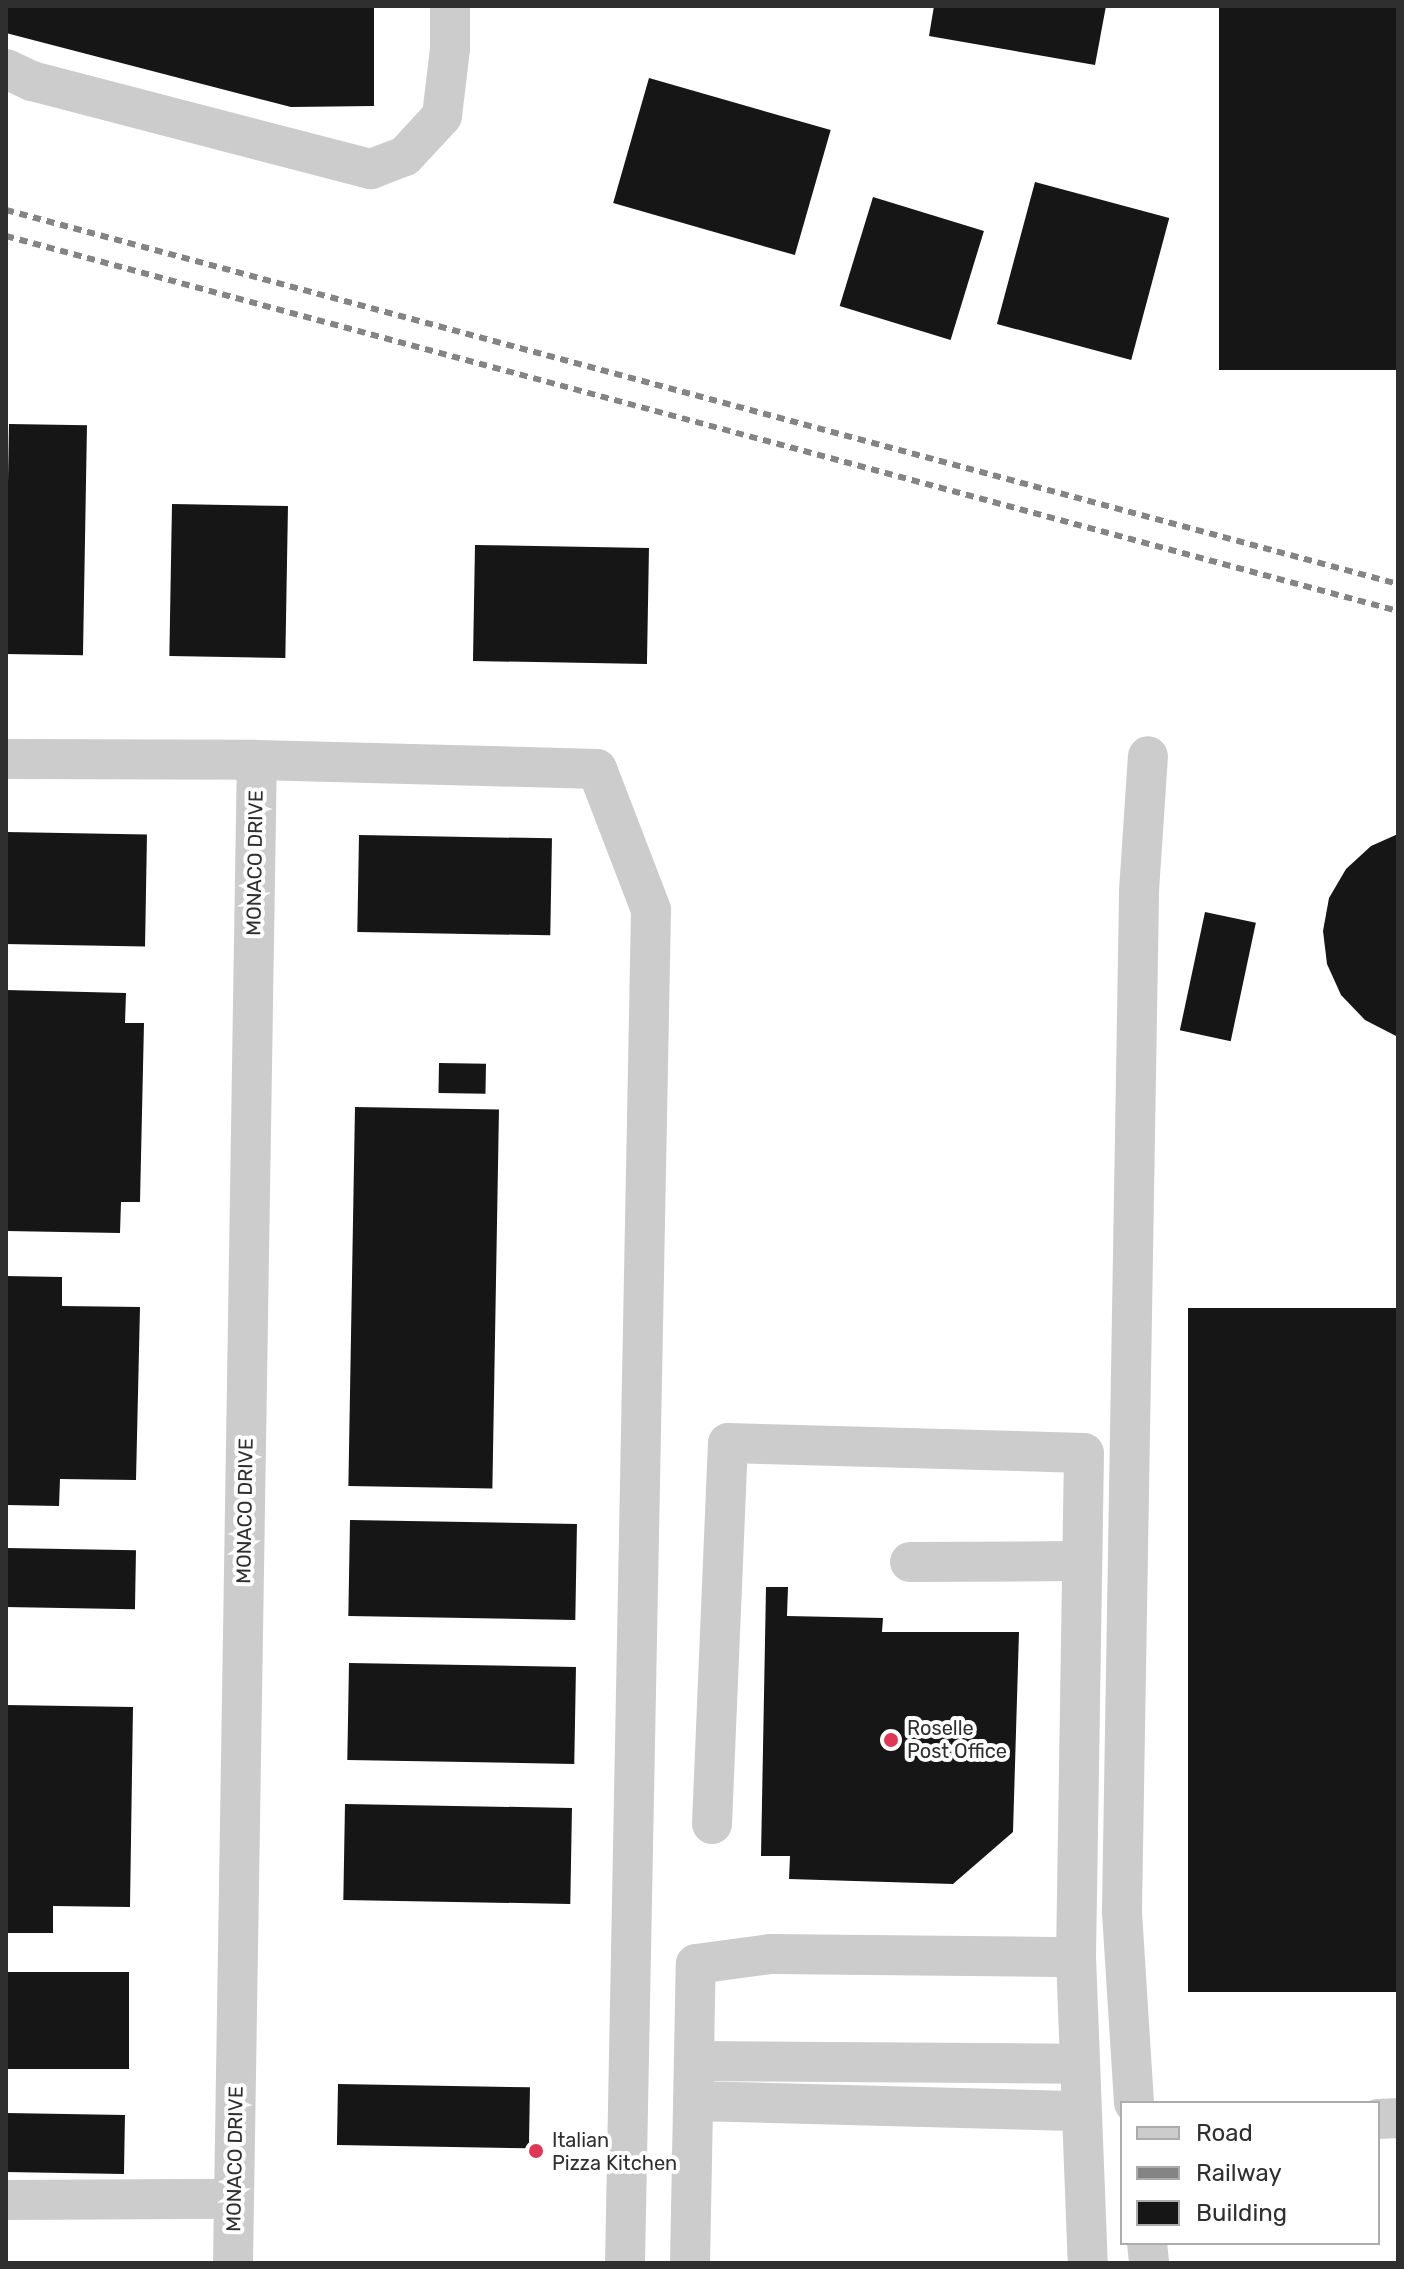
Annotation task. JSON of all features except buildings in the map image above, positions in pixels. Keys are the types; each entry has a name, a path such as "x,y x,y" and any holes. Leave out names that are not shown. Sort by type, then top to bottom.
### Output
{"street":[{"path":"6,69 32,81 371,169 405,156 442,116 450,49 450,6"},
{"path":"1134,2101 1122,1910 1139,907 1148,756"},
{"path":"6,759 257,760 597,769 651,910 625,2263"},
{"name":"MONACO DRIVE","path":"233,2263 257,760"},
{"path":"712,1824 728,1443 1084,1453 1076,1957 1088,2263"},
{"path":"910,1562 1082,1561"},
{"path":"690,2263 696,1964 771,1954 1076,1957"},
{"path":"694,2061 1080,2064"},
{"path":"693,2101 1081,2111"},
{"path":"6,2200 234,2199"}],"railway":[{"path":"6,210 1398,584"},
{"path":"6,236 1398,611"}],"place":[{"name":"Roselle Post Office","path":"891,1740"},
{"name":"Italian Pizza Kitchen","path":"536,2151"}]}
